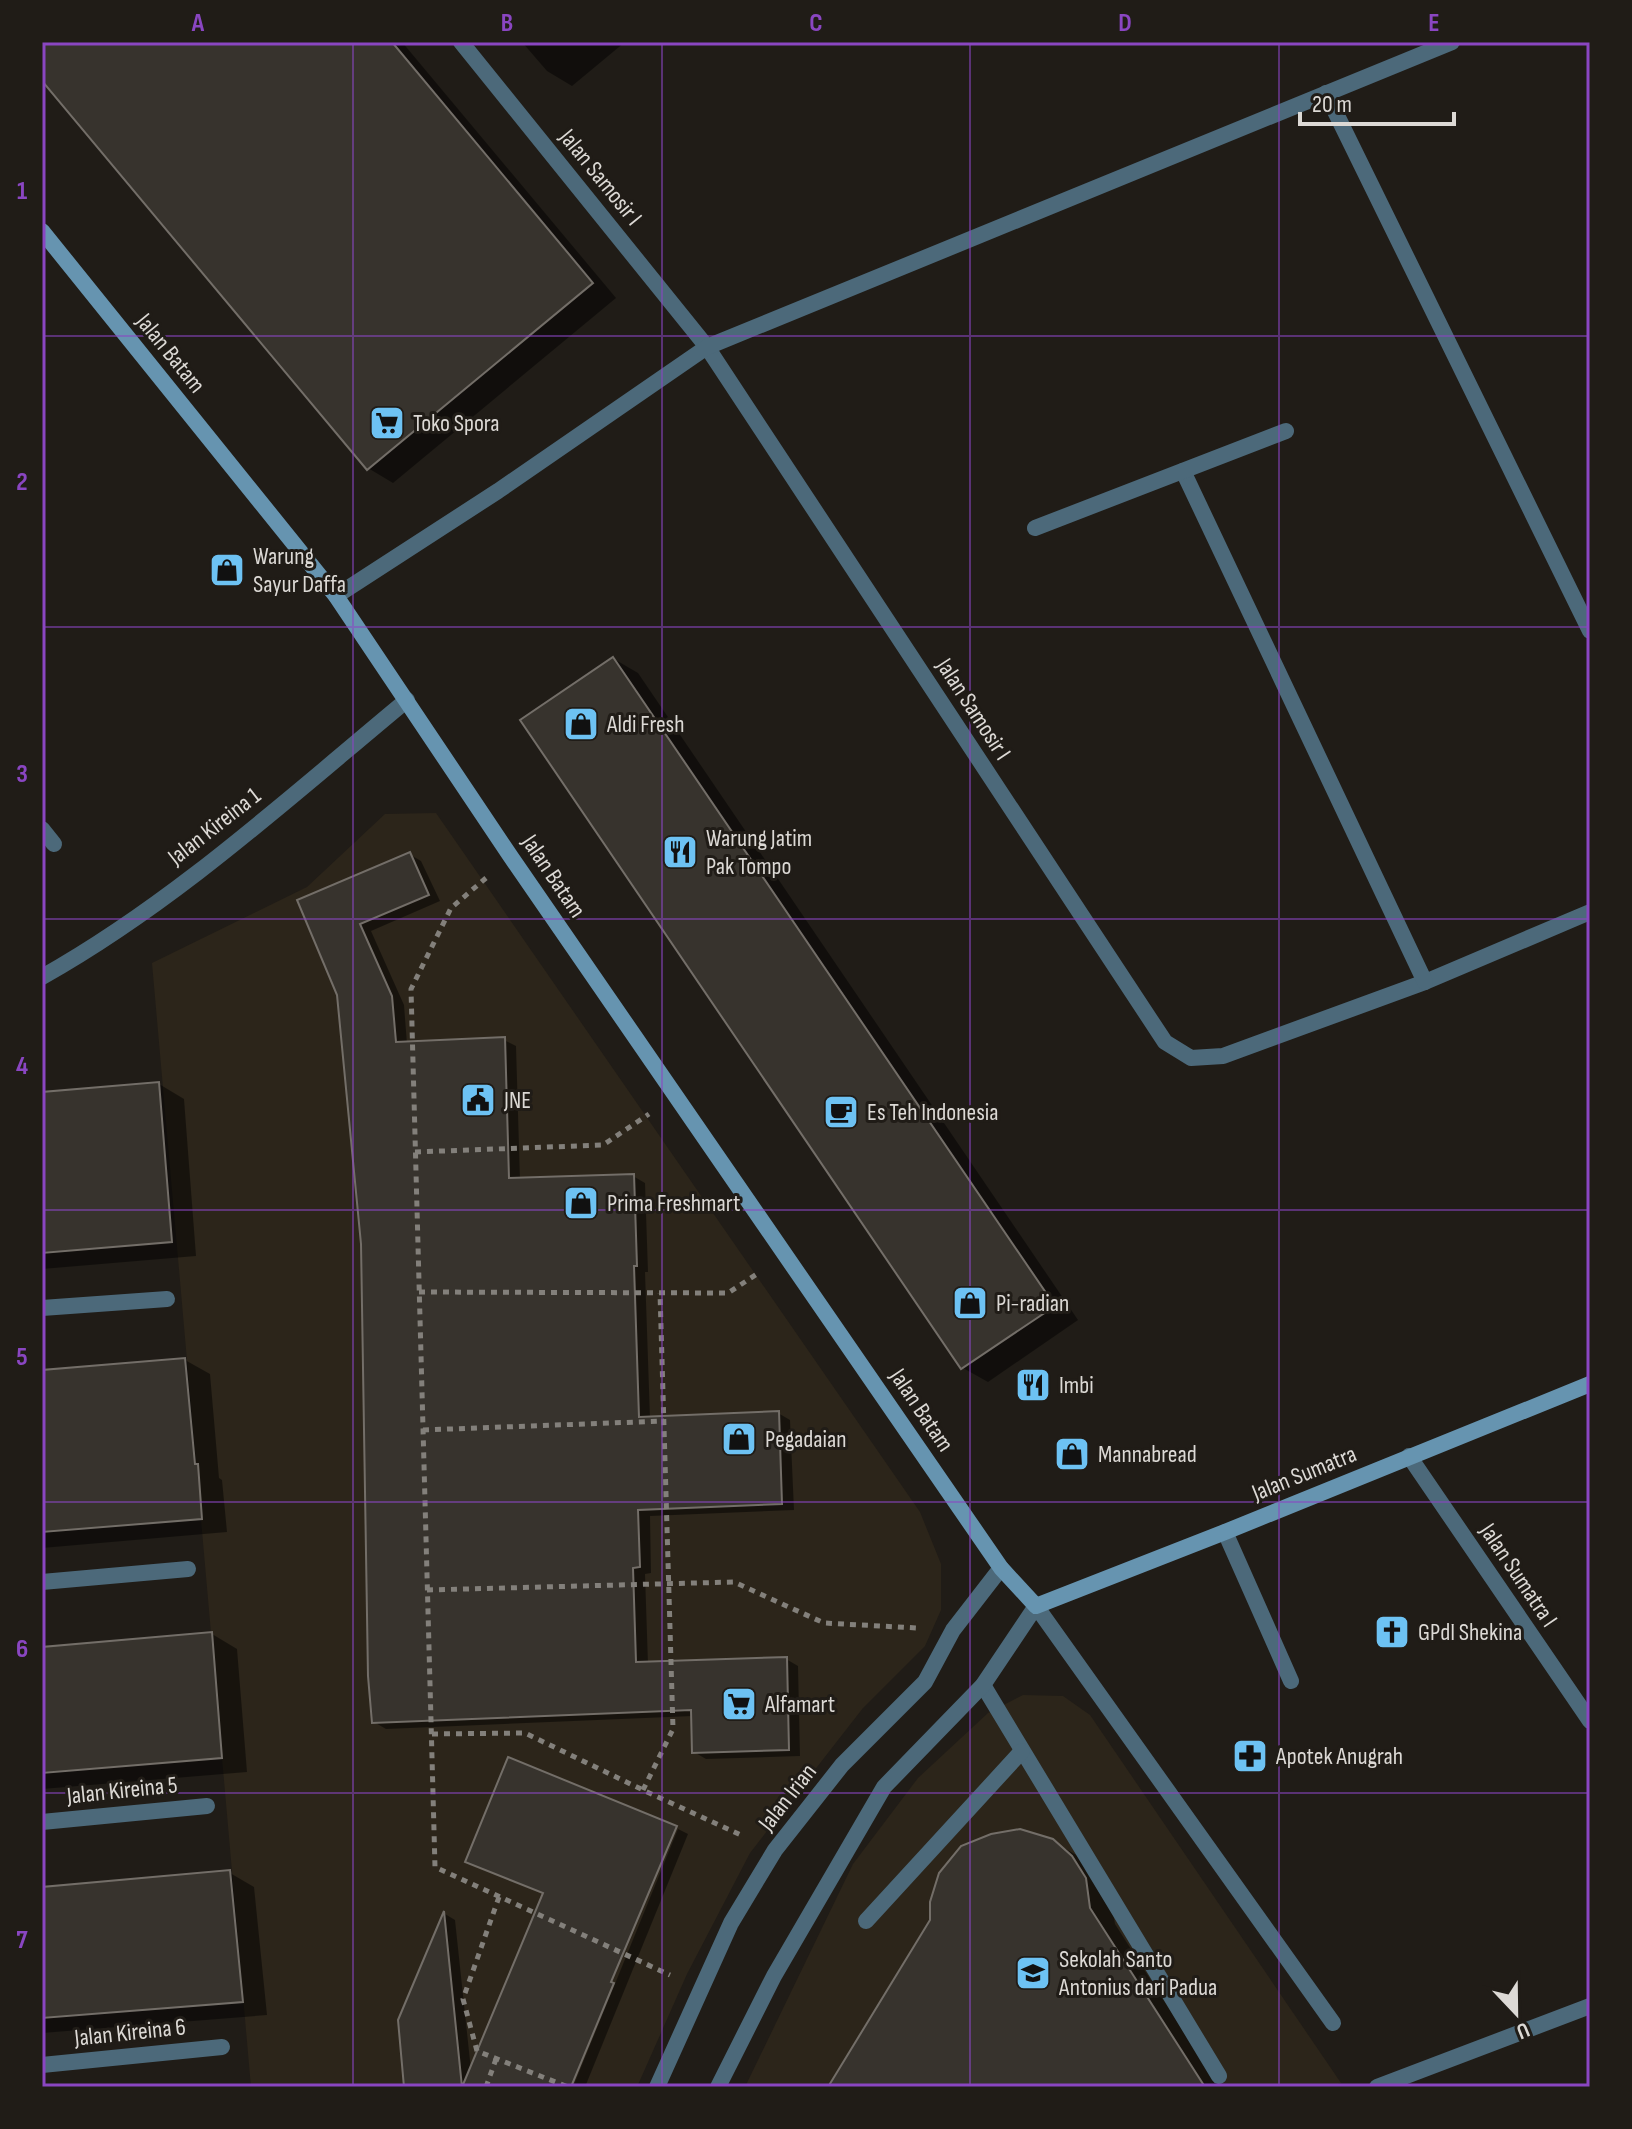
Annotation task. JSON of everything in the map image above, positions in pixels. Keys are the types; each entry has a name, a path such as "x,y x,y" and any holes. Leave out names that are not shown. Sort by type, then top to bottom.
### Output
{"street":[{"name":"Jalan Samosir I","path":"461,42 707,347 1165,1042 1191,1058 1223,1056 1425,982 1590,912"},
{"path":"336,596 498,491 707,347 1452,42"},
{"path":"1326,93 1590,631"},
{"name":"Jalan Batam","path":"42,231 336,596 511,857 1001,1568 1036,1606"},
{"path":"1035,528 1286,431"},
{"path":"1183,471 1425,982"},
{"name":"Jalan Kireina 1","path":"42,977 95,947 238,840 407,700"},
{"path":"42,829 54,844"},
{"path":"42,1308 167,1299"},
{"name":"Jalan Sumatra","path":"1036,1606 1590,1384"},
{"name":"Jalan Sumatra I","path":"1409,1456 1590,1721"},
{"path":"1225,1532 1291,1681"},
{"name":"Jalan Irian","path":"657,2087 731,1923 775,1850 842,1765 925,1682 953,1630 1001,1568"},
{"path":"42,1582 188,1569"},
{"path":"718,2087 774,1976 884,1787 983,1685 1036,1606 1333,2023"},
{"path":"983,1685 1219,2076"},
{"path":"866,1921 1022,1751"},
{"name":"Jalan Kireina 5","path":"42,1822 207,1806"},
{"path":"1377,2087 1590,2006"},
{"name":"Jalan Kireina 6","path":"42,2065 222,2047"}],"path":[{"path":"511,857 451,908 411,989 435,1867 700,1988"},
{"path":"415,1152 603,1145 677,1096"},
{"path":"419,1292 728,1293 786,1255"},
{"path":"643,1790 673,1729 660,1293"},
{"path":"423,1430 664,1421"},
{"path":"427,1590 734,1582 824,1623 953,1630"},
{"path":"432,1734 525,1733 775,1850"},
{"path":"499,1897 463,1999 477,2051 568,2087"},
{"path":"486,2087 496,2059"}],"shaded area":[{"path":"436,813 920,1512 941,1564 941,1610 925,1646 863,1708 750,1853 687,1974 637,2087 251,2087 152,963 307,887 385,814"},
{"name":"Sekolah Santo Antonius dari Padua","path":"1023,1695 1063,1696 1090,1715 1341,2083 1329,2087 745,2087 853,1864 918,1778 988,1713"}],"building":[{"path":"42,42 392,42 593,283 367,470 42,81"},
{"path":"613,657 1055,1306 961,1369 520,720"},
{"path":"410,852 429,895 360,924 392,996 396,1042 505,1037 509,1178 634,1174 639,1417 779,1411 782,1504 638,1510 640,1567 633,1568 636,1662 787,1657 789,1750 692,1753 691,1710 372,1723 368,1676 361,1244 337,995 297,900"},
{"path":"159,1082 172,1242 42,1253 42,1092"},
{"path":"185,1358 202,1519 42,1532 42,1370"},
{"path":"212,1632 222,1758 42,1773 42,1647"},
{"path":"508,1757 677,1826 611,1982 614,1983 571,2087 462,2087 543,1893 465,1862"},
{"path":"1020,1829 1053,1839 1072,1856 1086,1878 1090,1908 1205,2087 828,2087 930,1920 930,1902 939,1873 961,1846 991,1834"},
{"path":"230,1870 243,2002 42,2018 42,1887"},
{"path":"444,1911 462,2087 404,2087 398,2020"}],"place":[{"name":"Toko Spora","path":"387,423"},
{"name":"Warung Sayur Daffa","path":"227,570"},
{"name":"Aldi Fresh","path":"581,724"},
{"name":"Warung Jatim Pak Tompo","path":"680,852"},
{"name":"JNE","path":"478,1100"},
{"name":"Es Teh Indonesia","path":"841,1112"},
{"name":"Prima Freshmart","path":"581,1203"},
{"name":"Pi-radian","path":"970,1303"},
{"name":"Imbi","path":"1033,1385"},
{"name":"Pegadaian","path":"739,1439"},
{"name":"Mannabread","path":"1072,1454"},
{"name":"GPdI Shekina","path":"1392,1632"},
{"name":"Alfamart","path":"739,1704"},
{"name":"Apotek Anugrah","path":"1250,1756"},
{"name":"Sekolah Santo Antonius dari Padua","path":"1033,1973"}]}
